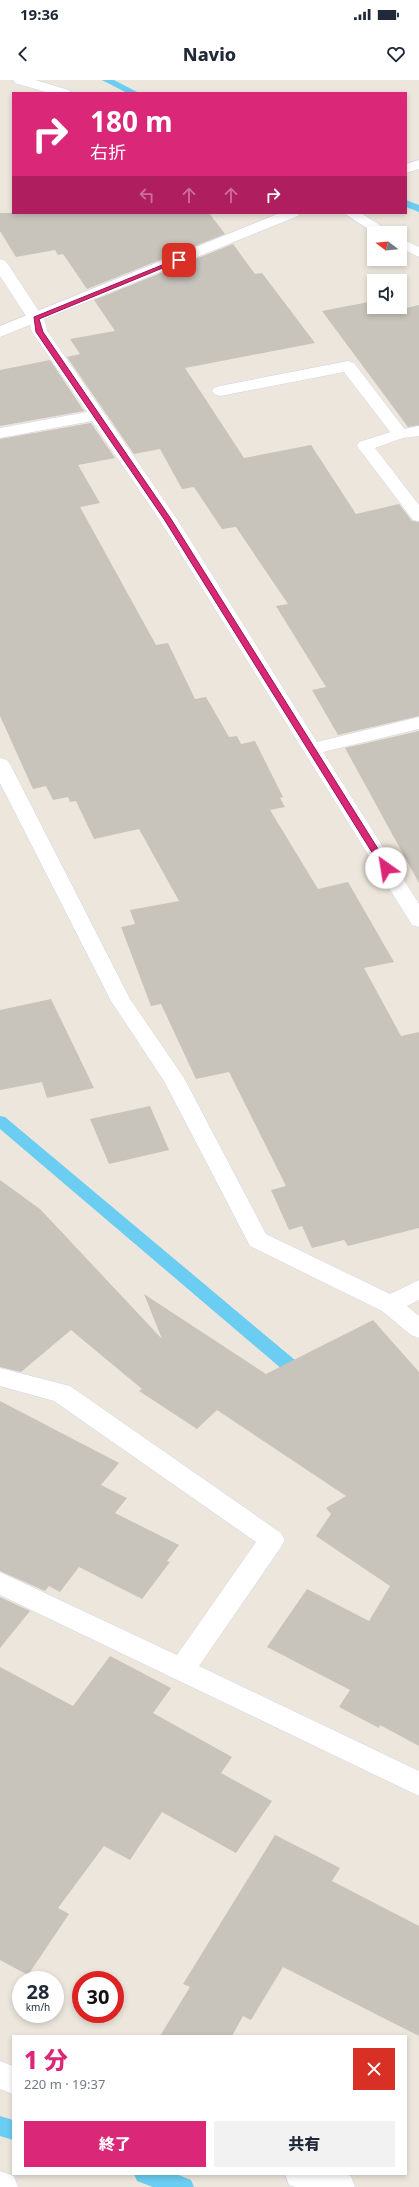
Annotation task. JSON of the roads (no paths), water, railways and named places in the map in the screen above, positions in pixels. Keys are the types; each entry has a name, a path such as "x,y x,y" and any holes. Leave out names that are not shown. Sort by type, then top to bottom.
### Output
{"street":[{"path":"20,80 61,92"},
{"path":"407,169 419,164"},
{"path":"0,332 36,319 291,214"},
{"path":"353,214 373,226"},
{"path":"407,246 419,253"},
{"path":"0,264 36,319 40,332 168,519 312,749 411,892 419,920"},
{"path":"220,391 348,366 400,434"},
{"path":"0,433 96,415"},
{"path":"419,431 400,434 365,446 419,516"},
{"path":"312,749 419,723"},
{"path":"0,764 121,1001 173,1078 258,1240 390,1304 419,1329"},
{"path":"390,1304 419,1289"},
{"path":"0,1377 61,1393 272,1540 182,1669"},
{"path":"0,1583 419,1784"},
{"path":"0,2075 12,2080"},
{"path":"303,2175 340,2187"}],"waterway":[{"path":"107,80 132,92"},
{"path":"407,203 419,209"},
{"path":"0,1121 302,1376"},
{"path":"0,2126 12,2130"},
{"path":"147,2175 184,2187"}]}
